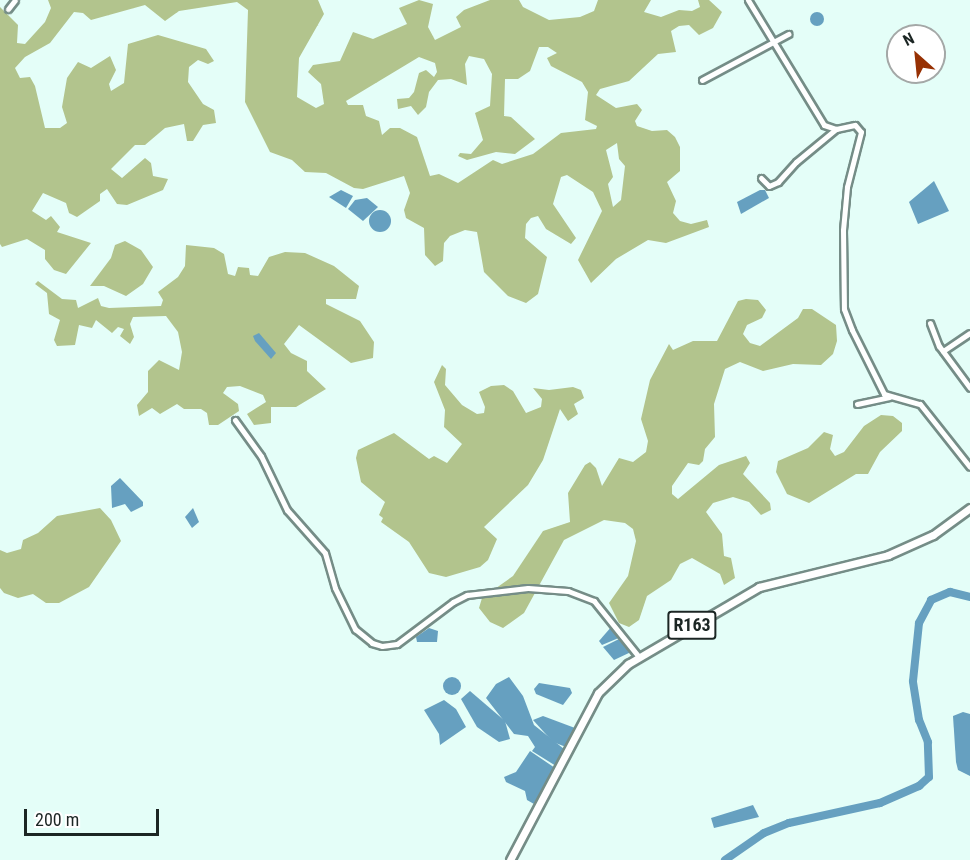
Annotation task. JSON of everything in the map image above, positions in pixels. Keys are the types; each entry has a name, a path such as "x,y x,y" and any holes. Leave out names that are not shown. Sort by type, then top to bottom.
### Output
{"main road":[{"name":"R163","path":"510,860 598,693 639,657 759,587 888,555 933,535 970,508"}],"street":[{"path":"8,9 15,0"},
{"path":"748,0 816,115 824,124 836,129"},
{"path":"702,80 788,34"},
{"path":"760,178 769,186 778,182 796,162 836,129 855,125 862,138 845,202 844,309 889,397"},
{"path":"930,324 943,351 970,388"},
{"path":"943,351 970,333"},
{"path":"857,405 889,397 909,399 923,406 970,467"},
{"path":"235,420 261,456 287,510 325,554 334,586 355,629 372,643 382,646 397,644 458,599 478,592 528,588 568,591 594,601 639,657"}],"green space":[{"path":"48,0 318,0 324,14 299,58 297,97 316,108 324,104 321,84 308,72 313,65 340,61 353,32 373,39 407,24 399,8 419,0 433,4 428,27 435,40 461,27 456,17 464,10 490,0 519,0 523,7 549,20 580,17 594,11 598,0 651,0 644,12 661,17 679,10 692,11 700,7 698,0 709,0 722,12 713,28 699,35 689,25 679,26 671,31 676,52 658,54 629,81 600,89 596,95 616,108 637,104 642,110 635,121 637,126 652,131 667,130 675,137 680,147 680,171 667,182 676,201 673,213 680,221 691,224 707,220 709,227 666,243 648,240 616,259 591,283 578,260 602,211 593,192 567,175 561,177 553,204 576,238 571,244 546,229 538,216 531,218 526,224 525,238 547,257 538,294 526,303 508,296 484,272 477,232 465,230 450,236 444,243 443,261 435,266 425,255 424,228 406,218 404,210 410,193 404,176 363,189 354,188 326,173 305,172 292,160 270,152 245,102 248,10 237,2 179,11 165,21 145,5 91,20 83,13 74,12 50,43 25,57 15,68 20,78 30,77 35,86 45,128 60,128 67,123 62,107 67,78 78,62 91,68 110,56 116,70 109,84 111,91 124,83 128,44 158,35 206,49 214,61 208,64 198,60 189,67 188,82 203,104 214,110 216,123 203,125 193,141 187,141 184,124 165,128 145,145 135,145 111,169 122,178 145,158 151,163 153,176 168,179 163,190 127,205 117,204 107,189 100,194 100,201 77,217 69,213 66,203 43,193 32,211 46,220 51,216 60,227 57,232 91,243 66,274 54,270 45,259 45,250 27,239 2,247 0,244 0,7 18,25 17,43 25,44 45,22 51,8","holes":["539,47 548,47 557,53 547,58 551,66 582,82 588,92 585,120 597,126 596,129 561,133 533,154 502,164 493,160 458,183 439,174 430,176 417,137 400,128 390,128 382,135 379,121 366,116 363,105 348,105 346,101 419,57 435,63 437,72 434,77 426,70 419,73 414,92 409,98 397,99 398,109 411,106 418,115 426,107 429,92 438,80 451,79 467,85 465,64 469,56 484,59 492,74 490,106 475,113 483,140 471,154 460,153 458,156 467,160 496,152 515,154 535,139 511,117 504,116 505,79 518,79 530,71","617,143 619,159 625,166 621,200 613,207 608,184 613,177 606,150"]},
{"path":"125,241 141,250 153,267 143,284 126,296 104,286 90,286 111,258 115,245"},
{"path":"186,245 214,248 224,254 228,274 235,276 238,267 249,268 250,275 258,276 269,257 285,252 305,253 334,266 359,286 356,299 326,299 326,304 360,321 374,342 373,358 351,363 299,325 284,344 291,353 307,361 307,371 326,389 296,407 271,407 271,423 254,425 247,414 266,402 263,395 240,386 227,387 223,393 238,404 239,411 218,425 209,425 207,413 201,409 184,409 177,404 160,414 152,408 139,416 137,405 148,392 148,371 159,360 179,370 182,352 178,332 166,316 133,317 130,324 134,337 130,344 120,336 124,329 118,327 112,333 96,320 92,328 79,325 75,345 57,346 54,340 60,320 49,314 47,293 35,284 38,281 62,299 76,300 78,308 98,298 101,306 109,308 161,306 163,300 158,292 178,277 185,266"},
{"path":"758,300 766,310 762,318 747,325 743,334 750,343 760,346 798,318 803,309 812,309 836,325 837,341 833,354 821,365 793,364 763,371 740,362 725,369 714,404 715,437 705,449 703,461 699,465 688,463 672,486 672,494 678,499 719,465 746,456 750,463 743,474 770,503 771,510 761,515 749,502 733,497 713,503 706,512 722,534 724,556 731,558 735,578 724,585 720,574 692,558 680,564 671,580 647,596 639,620 629,627 619,623 609,603 628,576 636,541 633,529 625,523 604,520 564,540 524,613 503,628 490,622 479,608 482,598 513,576 543,531 570,522 568,493 585,465 590,462 596,468 602,486 619,458 633,462 646,452 648,441 641,419 650,380 669,344 673,350 693,341 717,341 738,301"},
{"path":"442,365 446,369 445,385 462,405 477,414 484,413 485,407 479,392 491,386 504,385 513,391 526,413 541,407 542,399 533,388 549,390 573,387 581,390 584,398 574,404 578,414 568,421 560,409 543,460 528,485 484,527 497,539 488,560 480,567 446,577 429,573 409,542 381,522 383,518 379,515 385,502 361,482 356,458 358,450 394,433 429,459 434,456 447,463 462,444 444,427 445,410 434,382"},
{"path":"881,415 893,416 902,423 902,431 880,452 868,474 856,474 809,503 787,494 776,472 778,461 808,448 824,432 833,435 830,449 835,456 844,452 864,426"},
{"path":"100,508 111,520 121,541 89,587 59,603 46,603 33,594 18,598 4,593 0,588 0,550 7,553 21,549 23,540 38,533 57,516"}],"water":[{"path":"817,12 822,14 824,19 822,24 817,26 812,24 810,19 812,14"},
{"path":"934,181 949,211 918,224 909,202"},
{"path":"341,190 353,196 346,208 329,197"},
{"path":"760,190 765,190 769,198 741,214 737,202"},
{"path":"367,198 378,207 363,221 348,209 355,200"},
{"path":"380,210 388,213 391,221 388,229 380,232 372,229 369,221 372,213"},
{"path":"259,333 276,353 271,359 255,341 253,336"},
{"path":"120,478 143,502 143,506 131,512 125,504 112,508 111,486"},
{"path":"193,508 199,522 192,528 185,517"},
{"path":"612,626 621,637 602,645 599,641"},
{"path":"429,628 438,631 437,642 417,642 416,637"},
{"path":"621,638 631,652 614,660 603,647"},
{"path":"452,677 458,680 461,686 458,692 452,695 446,692 443,686 446,680"},
{"path":"509,677 523,696 534,725 564,749 556,766 532,751 535,747 528,736 514,734 486,698 496,684"},
{"path":"539,683 570,688 572,693 563,705 536,694 534,689"},
{"path":"470,691 505,721 510,739 499,742 477,727 461,699"},
{"path":"444,700 456,709 466,727 440,745 439,734 424,710"},
{"path":"963,712 970,714 970,776 958,770 956,762 953,716"},
{"path":"543,716 575,728 566,747 553,742 533,720"},
{"path":"530,751 555,768 534,804 527,800 525,791 506,782 504,777 516,772"},
{"path":"753,805 759,817 714,828 711,818"}],"waterway":[{"path":"725,860 764,833 789,823 880,803 919,786 929,777 928,742 919,720 913,681 919,623 931,600 950,592 970,597"}]}
